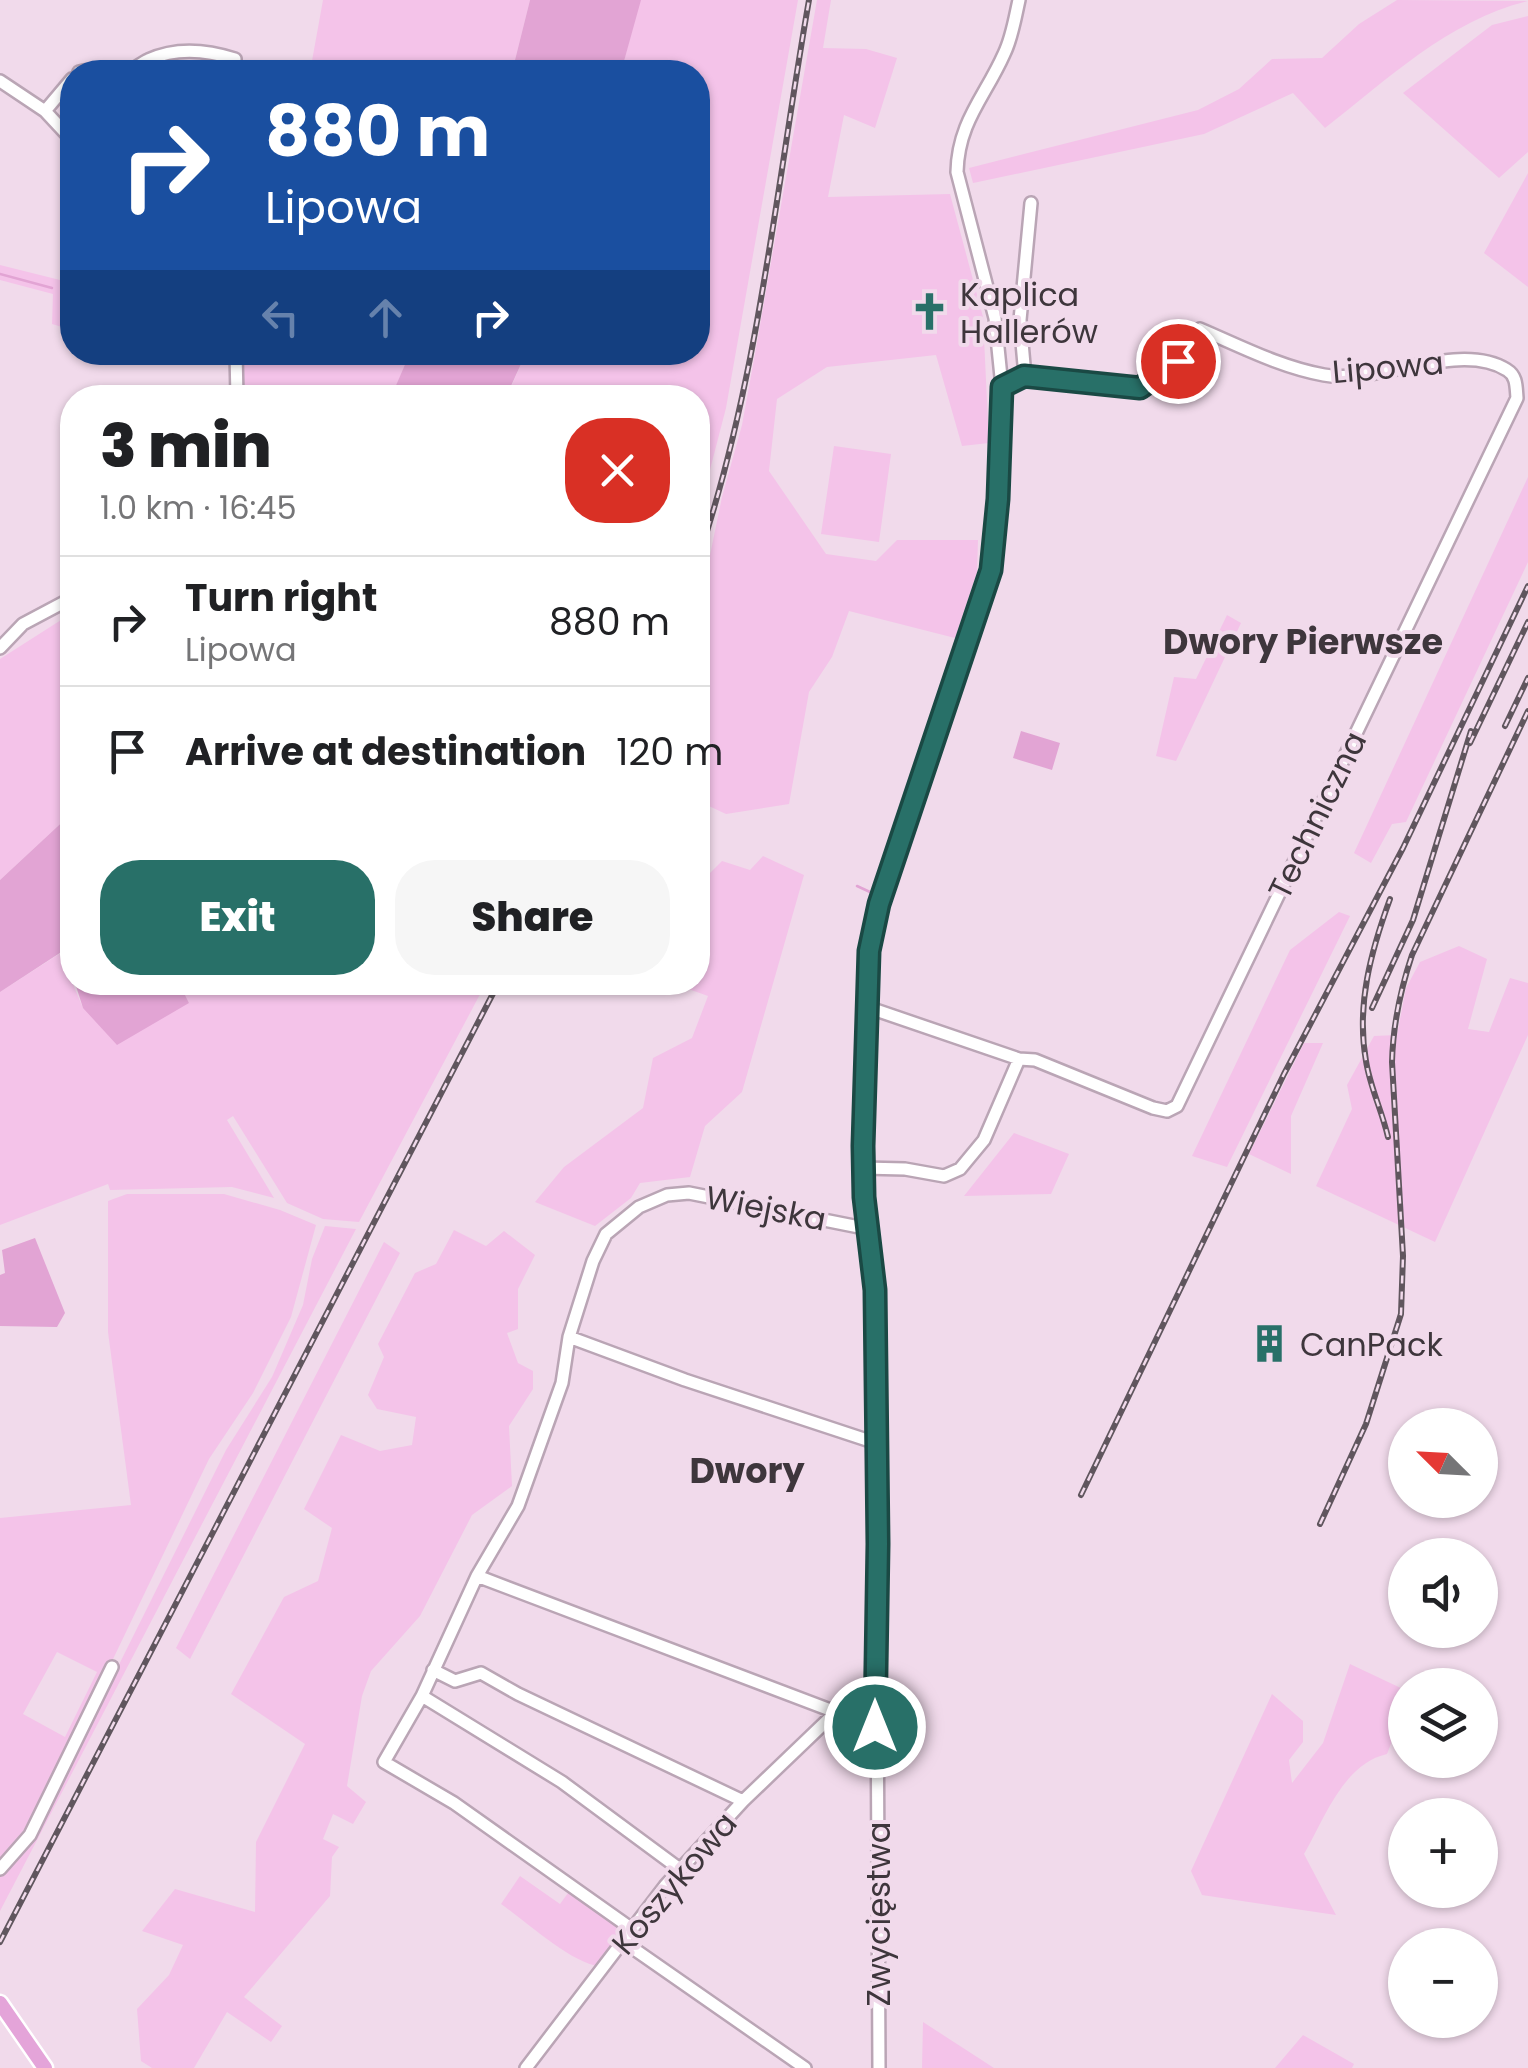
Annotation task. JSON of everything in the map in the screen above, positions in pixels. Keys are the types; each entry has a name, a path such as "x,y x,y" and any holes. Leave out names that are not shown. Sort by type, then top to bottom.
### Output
{"main road":[{"path":"0,2003 45,2068"}],"street":[{"name":"Zwycięstwa","path":"879,2068 875,1290 863,1168 869,951 879,904 991,570 1002,387 996,318 957,172 958,148 966,124 1007,50 1018,0"},
{"path":"149,60 191,51 214,52 235,59"},
{"path":"0,81 45,110 60,127"},
{"path":"45,110 60,93"},
{"path":"1002,387 1024,376 1020,320 1031,203"},
{"name":"Lipowa","path":"1024,376 1140,388 1178,361 1200,329 1272,360 1341,377 1464,360 1510,370"},
{"name":"Techniczna","path":"867,1007 1019,1059 1035,1060 1153,1108 1166,1110 1177,1106 1516,398 1516,381 1510,370"},
{"path":"0,648 24,624 60,604"},
{"path":"863,1168 905,1169 944,1176 960,1169 984,1140 1019,1059"},
{"name":"Wiejska","path":"632,1929 454,1802 384,1762 422,1696 478,1576 518,1506 562,1383 569,1338 593,1261 606,1234 639,1207 667,1194 688,1193 869,1229"},
{"path":"569,1338 876,1443"},
{"path":"478,1576 875,1727"},
{"path":"0,1870 36,1825 112,1667"},
{"path":"434,1670 454,1681 481,1673 743,1801"},
{"name":"Koszykowa","path":"526,2068 632,1929 743,1801 837,1711 862,1691 875,1688"},
{"path":"422,1696 562,1782 681,1870"},
{"path":"624,1942 805,2068"}],"shaded area":[{"path":"323,0 530,0 515,60 312,60"},
{"path":"530,0 641,0 624,60 515,60"},
{"path":"640,0 798,0 726,408 710,470 710,385 512,385 521,365 710,365 710,60 624,60"},
{"path":"817,0 831,0 823,48 866,49 897,58 875,128 844,115 828,197 950,194 983,317 989,443 962,446 936,355 827,367 777,399 769,471 826,554 876,561 897,540 978,540 977,572 955,638 849,611 832,657 809,692 789,804 726,814 710,807 710,555 742,425"},
{"path":"1397,0 1528,1 1472,22 1420,53 1325,128 1293,93 1204,134 973,183 969,168 1198,110 1239,89 1272,59 1322,58 1359,24"},
{"path":"1528,16 1528,152 1499,178 1403,93 1492,25"},
{"path":"1528,173 1528,287 1484,253"},
{"path":"0,265 60,280 60,326 52,324 53,294 0,280"},
{"path":"241,365 405,365 396,385 242,385"},
{"path":"405,365 521,365 511,385 396,385"},
{"path":"834,446 891,454 879,542 821,534"},
{"path":"1528,477 1528,562 1406,822 1392,824 1371,863 1354,853"},
{"path":"1227,615 1241,623 1176,761 1156,756 1174,677 1196,679"},
{"path":"60,621 60,824 0,880 0,659"},
{"path":"1021,731 1060,743 1052,770 1013,758"},
{"path":"60,824 60,953 0,992 0,880"},
{"path":"763,856 804,875 742,1092 705,1126 690,1177 640,1183 631,1198 595,1226 535,1202 564,1167 643,1108 653,1058 692,1038 705,995 710,995 710,873 722,861 750,870"},
{"path":"1339,912 1350,916 1227,1167 1192,1156 1290,950"},
{"path":"1459,946 1487,959 1468,1029 1489,1032 1510,978 1528,983 1528,1035 1435,1242 1316,1186 1352,1109 1347,1085 1374,1036 1397,1035 1406,988 1420,962"},
{"path":"60,953 60,995 78,995 83,1008 189,1003 185,995 480,995 359,1222 323,1219 287,1203 233,1116 227,1120 274,1198 232,1187 110,1190 108,1184 0,1225 0,992"},
{"path":"79,995 185,995 189,1003 117,1045 83,1008"},
{"path":"1304,1043 1323,1043 1291,1116 1291,1174 1249,1154"},
{"path":"1014,1133 1069,1154 1051,1194 964,1196"},
{"path":"127,1194 224,1194 316,1225 291,1317 253,1393 209,1459 43,1805 0,1863 0,1518 131,1505 108,1332 108,1201","holes":["57,1652 97,1672 65,1737 23,1714"]},
{"path":"325,1226 356,1229 0,1911 0,1874 32,1839 226,1450 272,1377 303,1305 312,1259"},
{"path":"454,1230 486,1246 504,1231 535,1255 518,1289 518,1329 507,1333 518,1363 533,1371 533,1389 509,1426 512,1486 472,1515 420,1616 371,1671 362,1696 347,1786 366,1802 353,1824 333,1814 323,1839 339,1847 332,1857 330,1896 244,1997 282,2026 271,2042 227,2012 194,2068 152,2068 141,2061 137,2009 169,1975 183,1945 142,1931 175,1889 255,1912 256,1842 305,1744 231,1694 284,1597 318,1581 332,1528 304,1509 341,1435 380,1451 412,1445 416,1417 377,1409 368,1395 384,1357 378,1344 415,1273 436,1264"},
{"path":"35,1238 65,1313 57,1327 0,1326 0,1275 5,1273 2,1250"},
{"path":"384,1242 400,1253 190,1659 176,1648"},
{"path":"1350,1664 1388,1682 1387,1754 1358,1769 1347,1781 1304,1854 1336,1915 1202,1895 1191,1871 1272,1694 1303,1721 1303,1742 1289,1760 1292,1783 1323,1743"},
{"path":"520,1876 560,1904 571,1889 622,1928 622,1934 599,1966 562,1950 501,1904"},
{"path":"923,2022 994,2068 922,2068"},
{"path":"1303,2035 1354,2064 1352,2068 1275,2068"}],"waterway":[{"path":"0,274 52,288"},
{"path":"857,886 870,892"}],"railway":[{"path":"710,520 751,352 809,0"},
{"path":"1081,1495 1284,1074 1403,848 1528,586"},
{"path":"1470,743 1528,622"},
{"path":"1505,726 1528,678"},
{"path":"1320,1524 1366,1424 1401,1314 1403,1256 1392,1062 1404,982 1412,955 1528,711"},
{"path":"1372,1008 1413,920 1471,731"},
{"path":"1388,1137 1368,1071 1363,1019 1371,958 1390,899"},
{"path":"0,1942 492,995"}],"place":[{"name":"Kaplica Hallerów","path":"930,312"},
{"name":"CanPack","path":"1270,1344"}],"district":[{"name":"Dwory Pierwsze","path":"1303,641"},
{"name":"Dwory","path":"747,1470"}],"route":[{"path":"875,1727 875,1290 864,1197 863,1146 869,951 879,904 991,570 1002,387 1024,376 1140,388 1178,361"}]}
